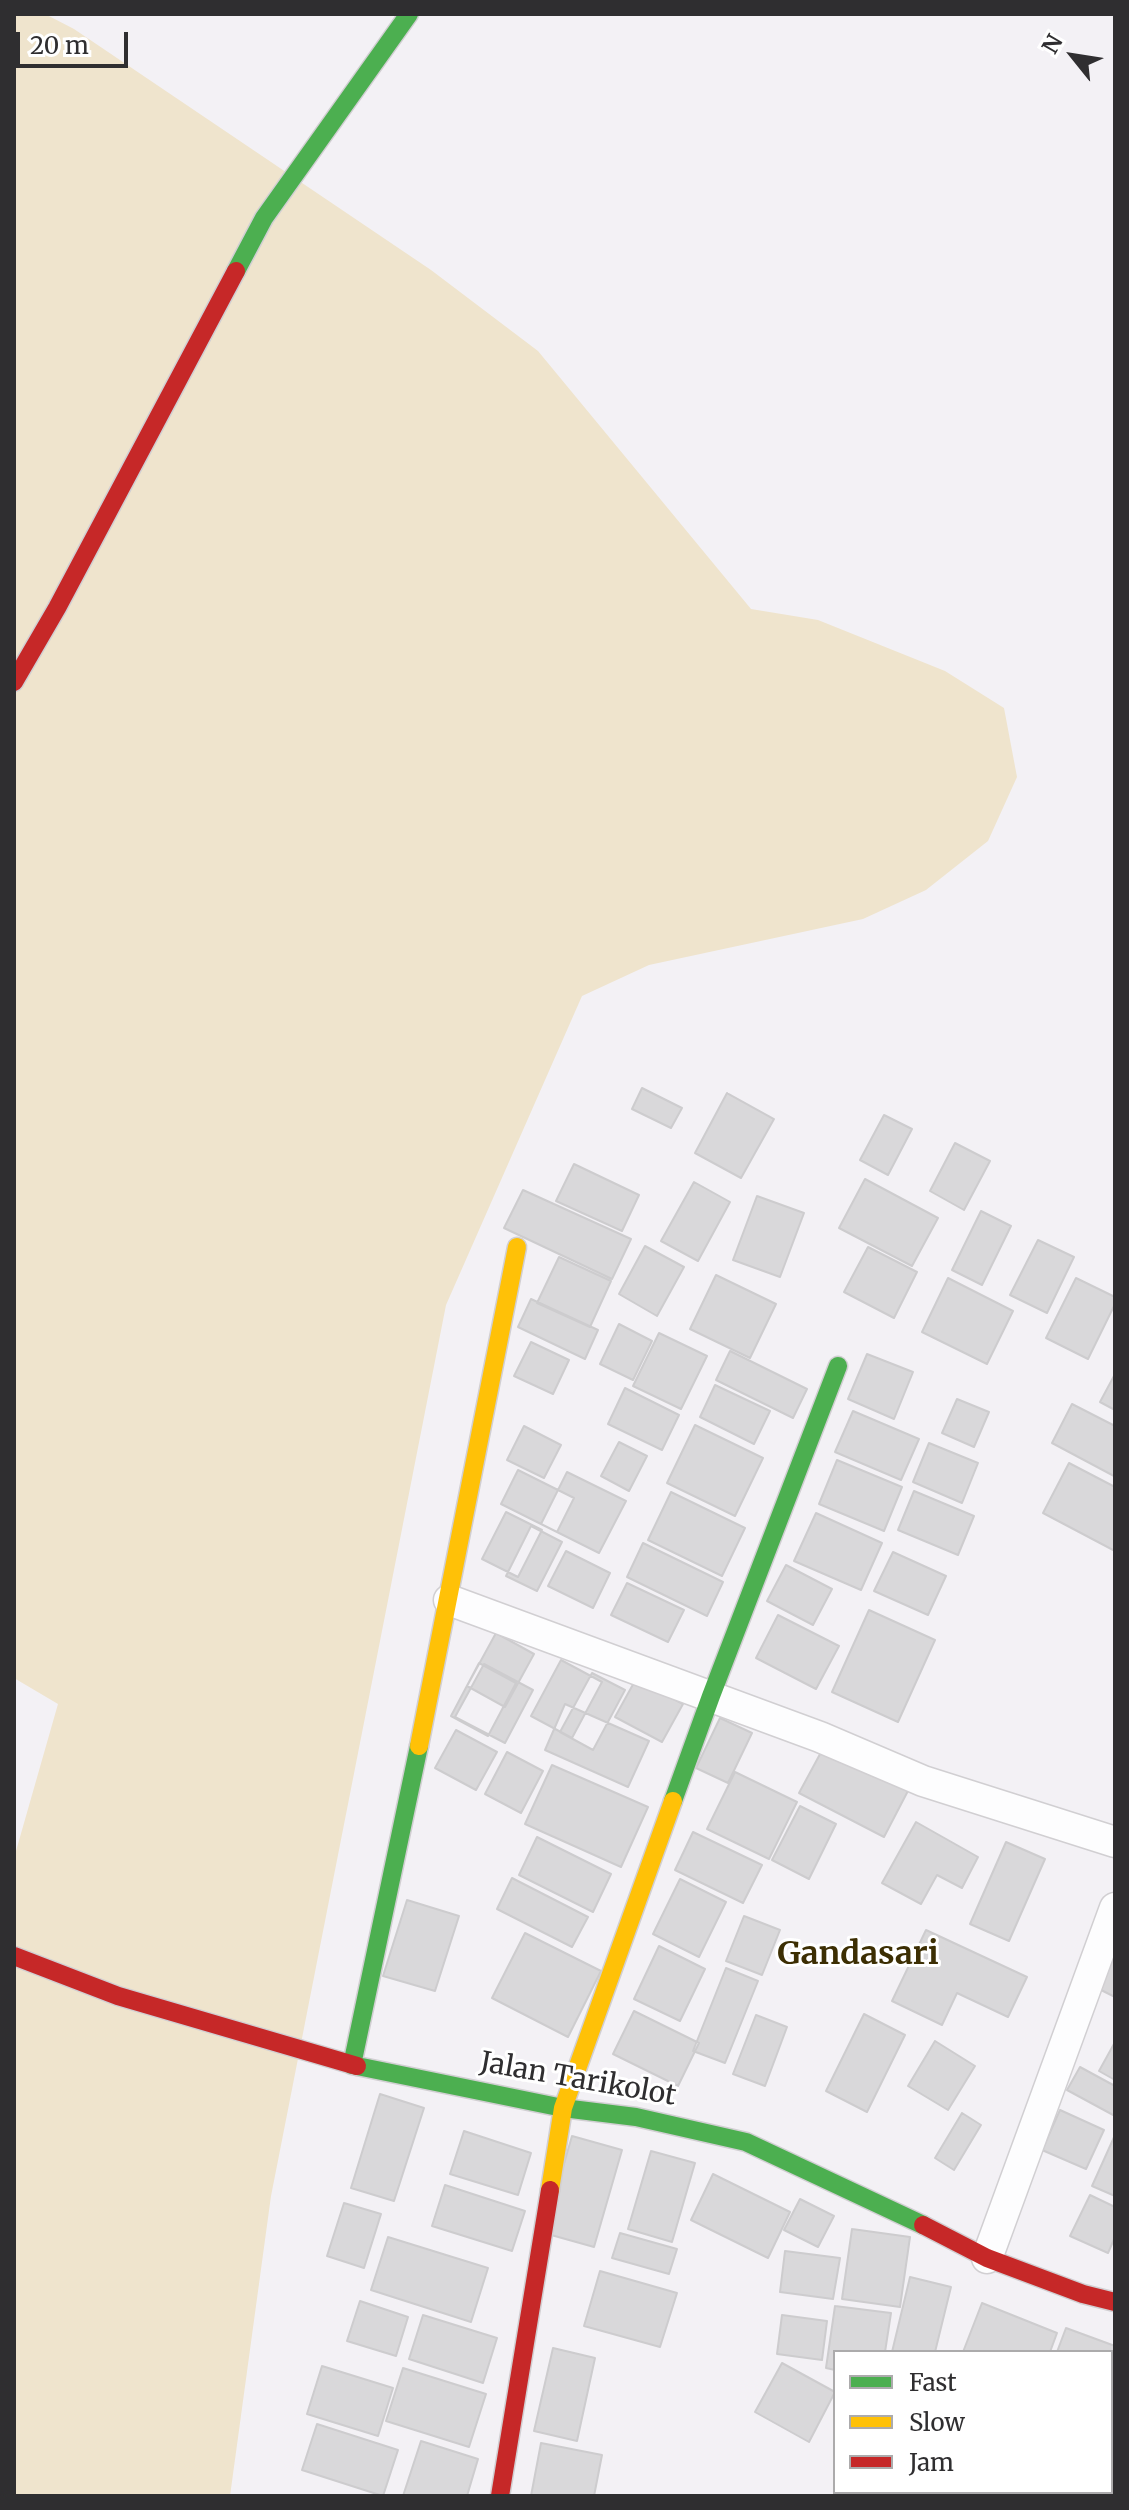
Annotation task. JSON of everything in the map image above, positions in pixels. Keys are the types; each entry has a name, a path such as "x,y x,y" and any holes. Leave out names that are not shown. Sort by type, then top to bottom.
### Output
{"street":[{"path":"14,682 57,608 264,218 409,14"},
{"path":"352,2065 449,1600 517,1247"},
{"path":"500,2496 563,2108 711,1696 838,1366"},
{"path":"449,1600 820,1737 923,1781 1115,1842"},
{"path":"987,2258 1115,1908"},
{"name":"Jalan Tarikolot","path":"14,1956 118,1996 352,2065 563,2108 636,2117 746,2142 902,2214 987,2258 1083,2294 1115,2302"}],"shaded area":[{"path":"14,14 45,14 74,29 431,270 538,351 751,609 818,620 945,671 1004,708 1017,777 988,841 926,890 863,919 649,965 582,996 446,1305 271,2196 230,2496 14,2496 14,1858 58,1704 14,1678"}],"building":[{"path":"642,1088 682,1108 671,1128 632,1109"},
{"path":"727,1093 774,1119 741,1178 695,1153"},
{"path":"884,1115 912,1129 888,1175 860,1160"},
{"path":"955,1143 990,1161 964,1210 930,1191"},
{"path":"574,1164 639,1195 622,1231 556,1201"},
{"path":"865,1179 938,1218 912,1266 839,1228"},
{"path":"694,1182 730,1202 698,1261 661,1241"},
{"path":"523,1190 631,1239 612,1279 504,1228"},
{"path":"757,1196 804,1213 780,1277 733,1260"},
{"path":"981,1211 1011,1226 982,1285 952,1270"},
{"path":"1038,1240 1074,1257 1047,1313 1010,1295"},
{"path":"645,1246 684,1267 657,1316 619,1294"},
{"path":"868,1247 917,1272 894,1318 844,1292"},
{"path":"559,1257 611,1281 590,1327 537,1303"},
{"path":"716,1275 776,1304 750,1358 690,1329"},
{"path":"948,1278 1013,1311 987,1364 922,1332"},
{"path":"1076,1278 1115,1297 1115,1304 1088,1359 1046,1338"},
{"path":"531,1299 598,1330 585,1359 518,1327"},
{"path":"619,1324 652,1341 633,1380 600,1364"},
{"path":"659,1333 707,1356 681,1409 633,1386"},
{"path":"531,1342 569,1360 553,1394 514,1376"},
{"path":"730,1351 807,1389 793,1418 716,1380"},
{"path":"867,1354 913,1372 894,1419 848,1399"},
{"path":"1115,1374 1115,1410 1100,1402"},
{"path":"715,1385 770,1411 754,1444 700,1417"},
{"path":"625,1388 679,1415 662,1450 608,1424"},
{"path":"957,1399 989,1412 974,1447 942,1433"},
{"path":"1072,1404 1115,1426 1114,1476 1052,1443"},
{"path":"853,1411 919,1439 901,1480 835,1452"},
{"path":"695,1425 763,1458 735,1516 667,1483"},
{"path":"524,1426 561,1445 544,1478 507,1460"},
{"path":"619,1442 647,1456 629,1491 601,1476"},
{"path":"929,1443 978,1463 962,1503 913,1482"},
{"path":"837,1460 902,1487 884,1531 819,1504"},
{"path":"1069,1463 1115,1487 1115,1551 1043,1513"},
{"path":"518,1470 574,1498 557,1532 501,1504"},
{"path":"567,1472 626,1501 599,1553 541,1524"},
{"path":"914,1491 974,1516 958,1555 898,1530"},
{"path":"671,1492 745,1528 722,1576 648,1540"},
{"path":"506,1512 542,1530 518,1577 482,1559"},
{"path":"816,1513 882,1543 861,1590 794,1561"},
{"path":"531,1526 562,1542 537,1591 506,1576"},
{"path":"643,1543 723,1582 707,1616 627,1577"},
{"path":"566,1551 610,1573 593,1608 548,1586"},
{"path":"893,1552 946,1576 928,1615 874,1591"},
{"path":"786,1565 832,1589 813,1625 767,1601"},
{"path":"627,1583 684,1610 668,1642 611,1615"},
{"path":"869,1610 935,1640 898,1722 832,1692"},
{"path":"778,1615 839,1646 816,1689 756,1658"},
{"path":"496,1633 534,1654 505,1707 467,1686"},
{"path":"561,1660 602,1682 572,1738 531,1716"},
{"path":"479,1663 516,1683 488,1736 451,1716"},
{"path":"484,1664 533,1690 505,1743 455,1717"},
{"path":"592,1673 625,1690 593,1750 560,1732"},
{"path":"636,1679 683,1704 662,1742 615,1717"},
{"path":"565,1704 649,1741 628,1787 545,1750"},
{"path":"720,1718 752,1733 728,1783 696,1768"},
{"path":"456,1730 497,1752 476,1790 435,1768"},
{"path":"826,1743 910,1787 884,1837 799,1793"},
{"path":"507,1752 543,1771 521,1813 485,1794"},
{"path":"552,1765 648,1807 621,1867 525,1824"},
{"path":"735,1772 797,1802 769,1859 707,1829"},
{"path":"800,1806 836,1824 809,1879 772,1860"},
{"path":"916,1822 978,1857 962,1888 937,1875 921,1904 882,1883"},
{"path":"693,1832 762,1865 743,1903 675,1870"},
{"path":"537,1837 611,1874 593,1912 519,1875"},
{"path":"1006,1842 1045,1859 1009,1941 970,1924"},
{"path":"512,1878 588,1917 572,1947 497,1909"},
{"path":"680,1879 726,1902 699,1957 653,1934"},
{"path":"407,1900 459,1916 435,1991 383,1976"},
{"path":"744,1916 780,1930 762,1975 726,1961"},
{"path":"926,1930 1027,1977 1008,2017 957,1993 942,2025 892,2001"},
{"path":"525,1933 601,1971 568,2037 492,1998"},
{"path":"1115,1943 1115,1997 1093,1986"},
{"path":"659,1946 705,1969 680,2021 634,1999"},
{"path":"726,1968 758,1981 725,2063 693,2051"},
{"path":"634,2011 699,2043 678,2086 613,2054"},
{"path":"864,2014 905,2035 867,2112 826,2091"},
{"path":"756,2015 787,2027 765,2086 733,2074"},
{"path":"935,2041 975,2066 948,2110 908,2086"},
{"path":"1115,2042 1115,2080 1099,2071"},
{"path":"1080,2067 1115,2086 1115,2116 1067,2090"},
{"path":"380,2094 424,2108 394,2201 351,2188"},
{"path":"1060,2110 1104,2130 1086,2169 1042,2150"},
{"path":"962,2113 981,2125 954,2170 935,2158"},
{"path":"464,2131 531,2153 518,2195 450,2174"},
{"path":"1115,2135 1115,2196 1092,2186"},
{"path":"572,2136 622,2150 594,2247 544,2233"},
{"path":"651,2151 695,2163 672,2242 628,2229"},
{"path":"713,2174 790,2212 768,2258 691,2220"},
{"path":"445,2185 525,2211 512,2251 432,2226"},
{"path":"1090,2195 1115,2207 1115,2237 1108,2253 1070,2236"},
{"path":"800,2199 834,2216 818,2247 784,2230"},
{"path":"344,2203 381,2214 364,2268 327,2256"},
{"path":"852,2229 910,2237 900,2307 842,2299"},
{"path":"620,2233 677,2249 669,2274 612,2258"},
{"path":"388,2237 488,2268 471,2322 371,2290"},
{"path":"785,2251 840,2258 833,2299 780,2292"},
{"path":"600,2271 677,2293 660,2347 584,2326"},
{"path":"910,2277 951,2287 935,2350 892,2350"},
{"path":"360,2301 408,2317 396,2356 347,2341"},
{"path":"982,2303 1057,2333 1051,2350 964,2350"},
{"path":"835,2306 891,2313 885,2350 833,2350 833,2370 826,2368"},
{"path":"423,2315 497,2338 483,2383 409,2359"},
{"path":"782,2315 827,2321 822,2360 777,2354"},
{"path":"1066,2328 1115,2346 1115,2405 1113,2350 1058,2350"},
{"path":"553,2348 595,2358 577,2441 534,2431"},
{"path":"782,2363 833,2391 809,2442 755,2412"},
{"path":"322,2366 393,2388 378,2436 307,2414"},
{"path":"403,2368 486,2394 469,2447 386,2421"},
{"path":"317,2424 398,2450 383,2496 302,2470"},
{"path":"421,2441 478,2459 467,2496 403,2496"},
{"path":"541,2443 602,2455 594,2496 531,2496"}],"traffic: fast":[{"path":"236,271 264,218 409,14"},
{"path":"673,1801 838,1366"},
{"path":"352,2065 419,1746"},
{"path":"357,2066 563,2108 636,2117 746,2142 923,2225"}],"traffic: slow":[{"path":"419,1746 517,1247"},
{"path":"550,2190 563,2108 673,1801"}],"traffic: jam":[{"path":"14,682 57,608 236,271"},
{"path":"14,1956 118,1996 357,2066"},
{"path":"500,2496 550,2190"},
{"path":"923,2225 987,2258 1083,2294 1115,2302"}],"district":[{"name":"Gandasari","path":"858,1955"}]}
